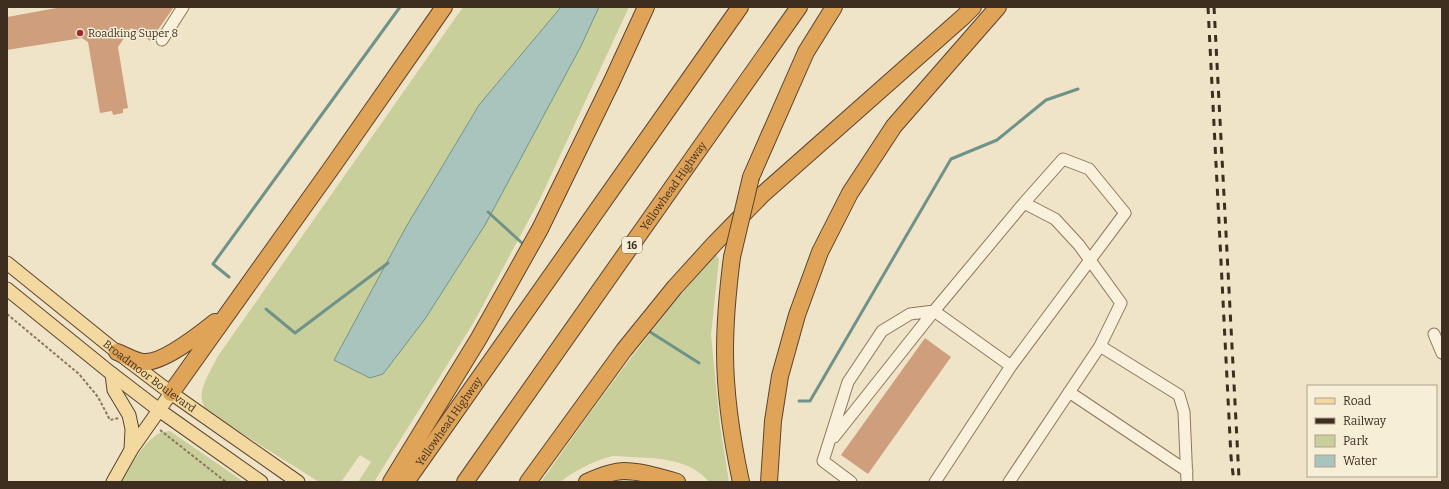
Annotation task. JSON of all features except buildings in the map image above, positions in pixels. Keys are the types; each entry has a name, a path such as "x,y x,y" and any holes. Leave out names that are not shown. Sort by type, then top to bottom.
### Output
{"highway":[{"path":"171,392 446,7"},
{"path":"391,482 478,338 540,229 612,81 646,7"},
{"name":"Yellowhead Highway","path":"406,482 740,7"},
{"name":"Yellowhead Highway","path":"465,482 799,7"},
{"path":"741,482 731,419 725,352 732,257 751,177 776,117 806,52 834,7"},
{"path":"528,482 624,350 675,287 715,243 764,194 963,17 972,7"},
{"path":"769,482 773,421 780,376 797,315 820,252 850,193 894,126 998,7"},
{"path":"117,352 137,361 152,361 163,357 187,343 226,314"},
{"path":"587,482 598,477 623,471 657,476 677,482"}],"main road":[{"name":"Broadmoor Boulevard","path":"7,263 117,352 298,482"},
{"name":"Broadmoor Boulevard","path":"7,289 159,410 261,482"},
{"path":"112,374 114,390 129,416 132,429 131,450"},
{"path":"113,482 131,450 171,392"}],"lane":[{"path":"162,40 182,7"},
{"path":"830,442 934,311 1024,202 1063,159 1089,169 1125,213 1012,366 935,482"},
{"path":"1009,482 1100,346 1121,303 1089,261 1079,245 1055,219 1024,202"},
{"path":"851,482 823,461 848,382 882,331 910,314 934,311 1012,366"},
{"path":"1434,334 1442,353"},
{"path":"1100,346 1179,395 1184,412 1187,476"},
{"path":"1069,392 1187,476"}],"green space":[{"path":"463,7 561,7 479,105 406,227 334,360 370,378 383,374 425,319 485,225 581,46 599,7 629,7 540,199 474,322 374,482 358,482 371,462 360,455 341,482 319,482 208,412 203,405 202,392 209,373 218,356"},
{"path":"715,254 719,259 711,335 720,426 729,482 709,482 702,474 683,464 673,461 651,458 611,456 590,464 571,474 560,482 541,482 647,337"},
{"path":"170,431 244,482 121,482 143,447 160,433"},
{"path":"620,478 662,482 600,482"}],"water":[{"path":"561,7 599,7 581,46 485,225 425,319 383,374 370,378 334,360 406,227 479,105"}],"waterway":[{"path":"229,277 213,264 400,7"},
{"path":"799,401 810,401 951,159 997,140 1046,100 1078,89"},
{"path":"488,212 522,243"},
{"path":"266,309 295,333 388,263"},
{"path":"647,330 699,363"}],"railway":[{"path":"1208,7 1231,457 1234,482"},
{"path":"1214,7 1239,478"}],"place":[{"name":"Roadking Super 8","path":"80,33"}]}
